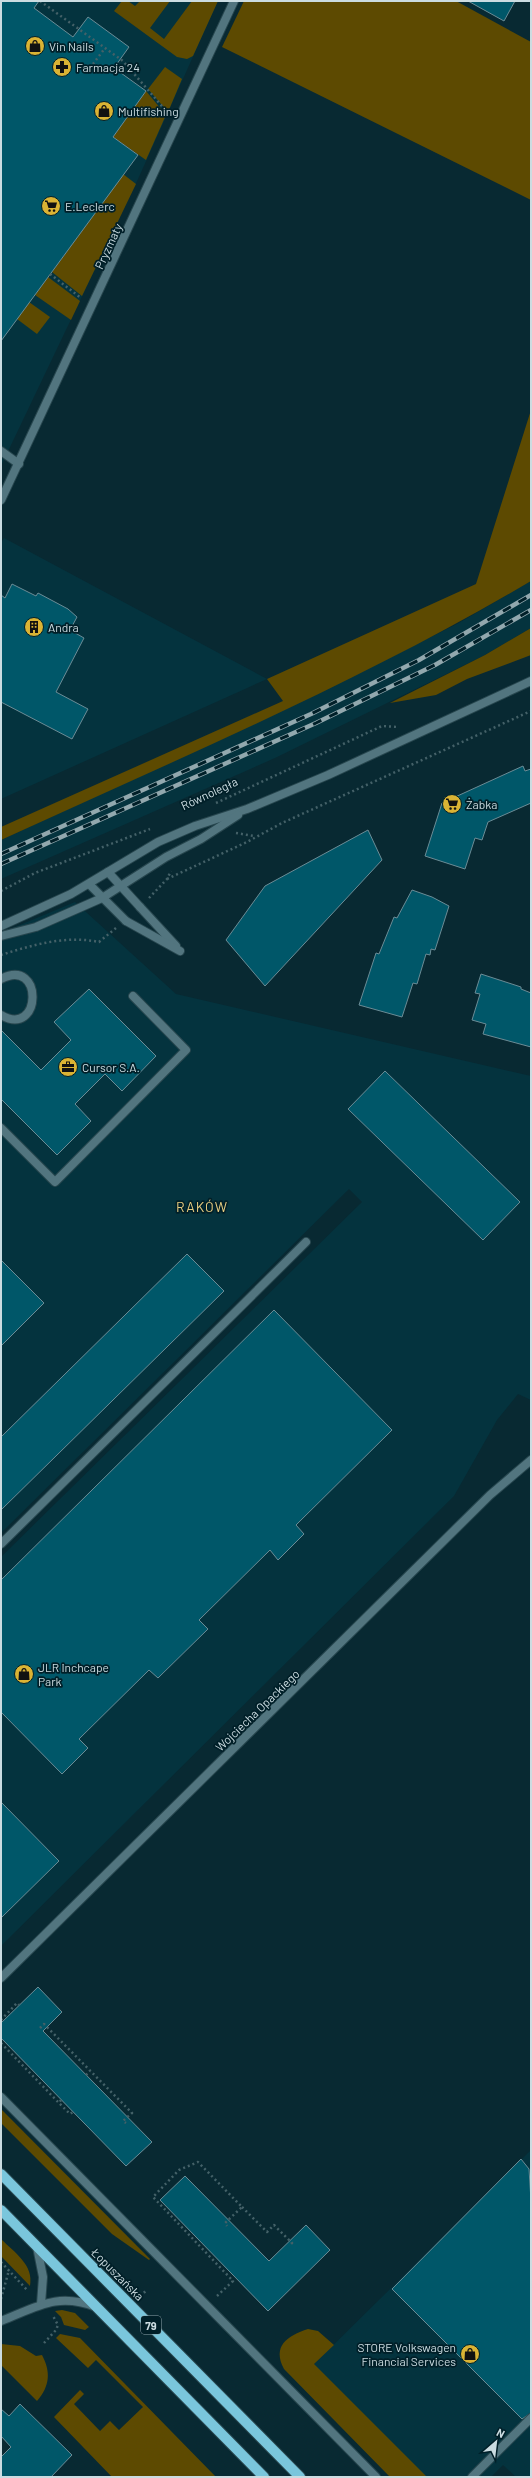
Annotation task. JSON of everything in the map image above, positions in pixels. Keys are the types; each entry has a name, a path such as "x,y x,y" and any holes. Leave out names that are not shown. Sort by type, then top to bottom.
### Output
{"main road":[{"name":"Łopuszańska","path":"1,2174 300,2477"},
{"name":"79","path":"1,2210 264,2477"}],"street":[{"name":"Pryzmaty","path":"1,500 234,1"},
{"path":"1,451 19,464"},
{"name":"Równoległa","path":"1,926 52,904 89,884 158,842 195,826 247,809 328,775 531,681"},
{"name":"Równoległa","path":"1,936 36,927 102,898 120,884 201,839 247,809"},
{"path":"89,884 126,921 180,951 108,872"},
{"path":"1,979 13,975 27,981 31,986 34,999 29,1012 23,1016 10,1019 1,1015"},
{"path":"1,1128 55,1182 186,1050 133,996"},
{"path":"1,1544 306,1242"},
{"name":"Wojciecha Opackiego","path":"1,1978 490,1495 531,1460"},
{"path":"1,2097 376,2477"},
{"path":"36,2246 43,2278 41,2304"},
{"path":"1,2321 41,2304 67,2299 97,2307"},
{"path":"472,2477 531,2418"}],"path":[{"path":"40,1 123,61 169,115"},
{"path":"90,68 105,48"},
{"path":"50,274 81,298"},
{"path":"140,907 167,880 247,842 255,836 531,712"},
{"name":"Równoległa","path":"208,807 382,726 427,728"},
{"path":"1,891 35,873 157,827"},
{"path":"1,955 35,944 87,940 99,942 126,921"},
{"path":"1,2020 17,2003 19,2005"},
{"path":"40,2028 44,2024 132,2113 124,2121 126,2123"},
{"path":"1,2043 7,2047 60,2101 70,2114 73,2112"},
{"path":"86,2075 90,2071"},
{"path":"217,2296 234,2281 234,2278 153,2197 179,2170 198,2162 267,2232 274,2226 292,2243 290,2245"},
{"path":"227,2226 225,2223 242,2207"},
{"path":"1,2262 30,2293"},
{"path":"1,2299 9,2270"},
{"path":"44,2343 56,2330 58,2325 50,2313"}],"shaded area":[{"path":"1,1 218,1 138,179 1,466"},
{"path":"122,1 128,1 135,6 140,1 170,1 150,28 164,39 192,1 218,1 193,56 187,59 177,57 114,11"},
{"path":"244,1 456,1 531,42 531,200 222,47"},
{"path":"165,67 182,79 168,112 148,89"},
{"path":"146,91 166,115 146,160 113,137"},
{"path":"123,174 136,184 82,296 52,272"},
{"path":"48,277 80,301 71,320 35,295"},
{"path":"29,302 50,317 37,334 17,319"},
{"path":"531,410 531,581 402,652 336,685 203,748 1,840 1,827 283,701 267,679 476,584"},
{"path":"4,538 267,679 1,799 1,543"},
{"path":"531,581 531,628 485,655 275,758 1,879 1,840 289,707 457,624"},
{"path":"531,628 531,655 467,679 436,695 390,703 485,655"},
{"path":"75,902 176,994 531,1076 531,1400 518,1394 497,1420 454,1496 1,1946 1,1557 362,1202 349,1189 1,1533 1,933"},
{"path":"1,2109 150,2259 149,2260 112,2234 1,2123"},
{"path":"531,2150 531,2477 516,2477 503,2465 491,2477 415,2477 309,2369"},
{"path":"1,2239 17,2254 26,2266 29,2272 30,2286 1,2256"},
{"path":"62,2310 75,2313 89,2327 85,2330 64,2325 61,2317 55,2311"},
{"path":"308,2329 318,2331 334,2345 314,2364 427,2477 390,2477 284,2369 280,2354 284,2343 294,2335"},
{"path":"60,2334 80,2338 216,2477 112,2477 54,2417 80,2390 84,2394 74,2404 100,2431 110,2421 119,2430 143,2407 96,2360 88,2368 56,2338"},
{"path":"1,2344 20,2346 36,2356 42,2355 47,2367 48,2379 45,2390 37,2401 1,2365"}],"building":[{"name":"E.Leclerc","path":"1,1 39,1 34,8 73,37 88,17 129,47 114,68 146,91 113,137 138,155 1,341"},
{"path":"468,1 515,1 504,21"},
{"path":"12,584 36,596 38,593 68,609 77,617 70,630 84,638 56,692 88,709 72,739 1,702 1,595 5,598"},
{"path":"523,766 525,771 531,769 531,803 488,822 482,840 475,838 465,869 425,856 442,803"},
{"path":"368,830 382,860 265,986 226,940 265,886"},
{"path":"412,890 432,897 449,906 435,950 431,949 430,955 426,954 417,984 413,983 402,1017 359,1005 376,953 379,954 394,917 397,918"},
{"path":"481,974 521,987 521,989 531,993 531,1047 483,1034 486,1024 472,1020 480,994 475,993"},
{"path":"89,989 156,1056 122,1091 105,1074 75,1104 91,1121 57,1155 1,1099 1,1030 41,1070 71,1040 54,1022"},
{"path":"385,1071 520,1202 483,1240 348,1109"},
{"path":"187,1254 224,1291 1,1510 1,1437"},
{"path":"1,1260 44,1303 1,1346"},
{"path":"274,1310 392,1430 296,1525 304,1534 278,1560 270,1550 199,1620 208,1629 158,1678 149,1670 79,1739 88,1748 62,1774 1,1712 1,1580"},
{"path":"1,1802 59,1861 1,1918"},
{"path":"38,1987 62,2012 43,2031 152,2142 126,2166 1,2038 1,2023"},
{"path":"521,2159 529,2169 531,2201 531,2413 522,2419 392,2289"},
{"path":"185,2176 269,2261 306,2225 330,2250 268,2311 160,2200"},
{"path":"20,2404 72,2455 51,2477 1,2477 1,2457 11,2447 1,2436 1,2409 9,2416"}],"railway":[{"path":"1,854 311,714 419,660 531,595"},
{"path":"1,864 316,723 435,665 531,610"}],"place":[{"name":"Vin Nails","path":"35,46"},
{"name":"Farmacja 24","path":"62,67"},
{"name":"Multifishing","path":"104,111"},
{"name":"E.Leclerc","path":"51,206"},
{"name":"Andra","path":"34,627"},
{"name":"Żabka","path":"452,804"},
{"name":"Cursor S.A.","path":"68,1067"},
{"name":"JLR Inchcape Park","path":"24,1674"},
{"name":"STORE Volkswagen Financial Services","path":"470,2354"}],"district":[{"name":"RAKÓW","path":"202,1206"}]}
